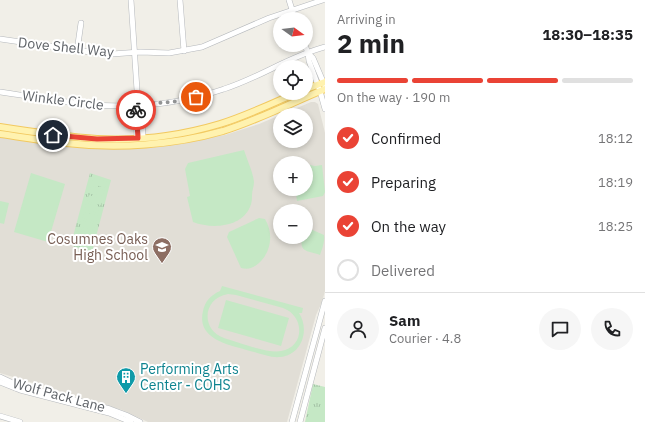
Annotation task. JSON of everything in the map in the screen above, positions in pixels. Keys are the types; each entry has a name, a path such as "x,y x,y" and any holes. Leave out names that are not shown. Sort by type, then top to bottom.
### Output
{"main road":[{"path":"313,88 323,86"},
{"path":"0,134 85,145 151,144 179,140 223,131 243,124 323,86"},
{"path":"0,127 67,137 97,139 140,138 178,134 220,124 280,100"}],"street":[{"path":"131,0 138,104 142,114 140,138"},
{"path":"180,0 184,51"},
{"path":"290,0 293,12"},
{"name":"Dove Shell Way","path":"0,39 77,51 112,54 169,53 202,47 292,9 322,0"},
{"path":"77,51 80,23"},
{"name":"Winkle Circle","path":"313,51 325,47"},
{"path":"308,52 313,58 323,86 325,109"},
{"name":"Winkle Circle","path":"0,92 84,104 118,106 172,102 212,93 233,86 308,52"},
{"path":"292,422 325,301"},
{"path":"300,422 325,328"},
{"name":"Wolf Pack Lane","path":"0,377 17,385 110,409 140,422"},
{"name":"Wolf Pack Lane","path":"0,382 20,390 109,413 131,422"},
{"path":"0,416 20,422"}],"shaded area":[{"name":"Cosumnes Oaks High School","path":"311,102 318,104 325,133 325,291 316,315 287,422 148,422 122,410 0,373 0,136 68,146 98,148 149,148 225,135 273,118 273,148 313,148 313,108 297,108"}],"green space":[{"path":"244,150 254,182 251,204 246,214 233,223 225,225 208,226 193,222 187,197 190,196 185,169 188,163"},
{"path":"322,165 325,192 323,196 297,201 296,196 313,196 313,166"},
{"path":"31,173 65,184 48,242 14,232"},
{"path":"90,173 111,180 92,252 74,247 71,244"},
{"path":"93,178 107,181 105,188 92,184"},
{"path":"91,186 105,190 103,196 89,193"},
{"path":"89,195 102,199 101,205 87,201"},
{"path":"0,201 9,203 4,224 0,223"},
{"path":"86,203 100,207 98,213 85,210"},
{"path":"84,212 98,215 96,222 82,218"},
{"path":"259,218 265,219 270,231 269,248 263,259 257,265 249,269 244,269 241,268 227,237 229,232"},
{"path":"81,220 95,224 94,230 80,227"},
{"path":"79,229 93,233 91,239 77,235"},
{"path":"313,230 324,235 324,243 320,255 303,249 302,244 313,244"},
{"path":"77,237 91,241 89,247 75,244"},
{"path":"222,286 303,308 302,313 299,313 304,327 304,334 299,347 288,355 272,357 216,340 205,329 202,321 205,304 214,294 220,291","holes":["228,294 283,308 290,312 298,324 298,338 295,344 281,351 269,351 224,338 216,334 208,321 209,307 213,301 220,297"]},
{"path":"226,300 289,318 281,346 218,328"},
{"path":"313,384 325,387 325,422 305,422"}],"way so far":[{"path":"136,110 138,104 181,101 196,97"}],"place":[{"name":"Cosumnes Oaks High School","path":"162,264"},
{"name":"Performing Arts Center - COHS","path":"126,394"}],"route":[{"path":"53,135 97,139 138,138 136,110"}]}
